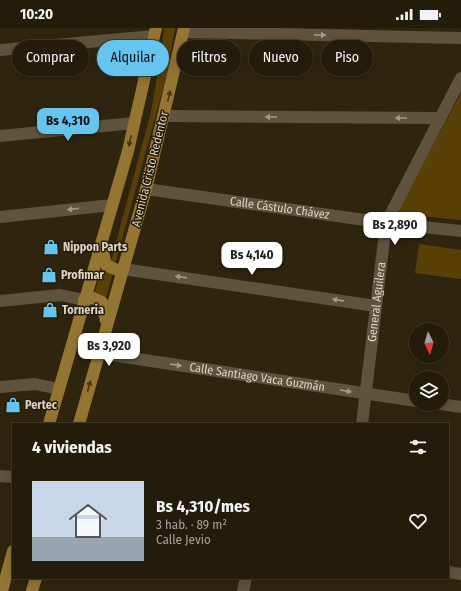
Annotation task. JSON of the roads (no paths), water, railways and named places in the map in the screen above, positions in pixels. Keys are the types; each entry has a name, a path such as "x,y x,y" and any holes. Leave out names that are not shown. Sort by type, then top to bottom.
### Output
{"main road":[{"name":"Avenida Cristo Redentor","path":"79,423 146,189 184,30"},
{"path":"49,423 102,242 134,123 155,32"},
{"path":"102,242 106,265 117,270 123,269"},
{"path":"84,300 93,298 104,305 106,318 104,334"},
{"path":"2,591 12,555"},
{"path":"32,591 36,579"}],"street":[{"path":"184,30 461,38"},
{"path":"0,50 155,32"},
{"name":"General Aguilera","path":"362,423 386,223 461,78"},
{"path":"164,116 440,118"},
{"path":"0,136 134,123"},
{"name":"Calle Cástulo Chávez","path":"146,189 386,223 461,231"},
{"path":"0,217 112,205"},
{"path":"123,269 376,306"},
{"path":"0,301 60,295 84,300"},
{"name":"Calle Santiago Vaca Guzmán","path":"98,353 409,400"},
{"path":"0,387 35,384 59,389"},
{"path":"449,405 461,407"},
{"path":"0,476 12,477"},
{"path":"449,572 461,574"},
{"path":"243,591 246,579"}],"place":[{"name":"Nippon Parts","path":"51,247"},
{"name":"Profimar","path":"49,275"},
{"name":"Torneria","path":"50,310"},
{"name":"Pertec","path":"13,405"}]}
